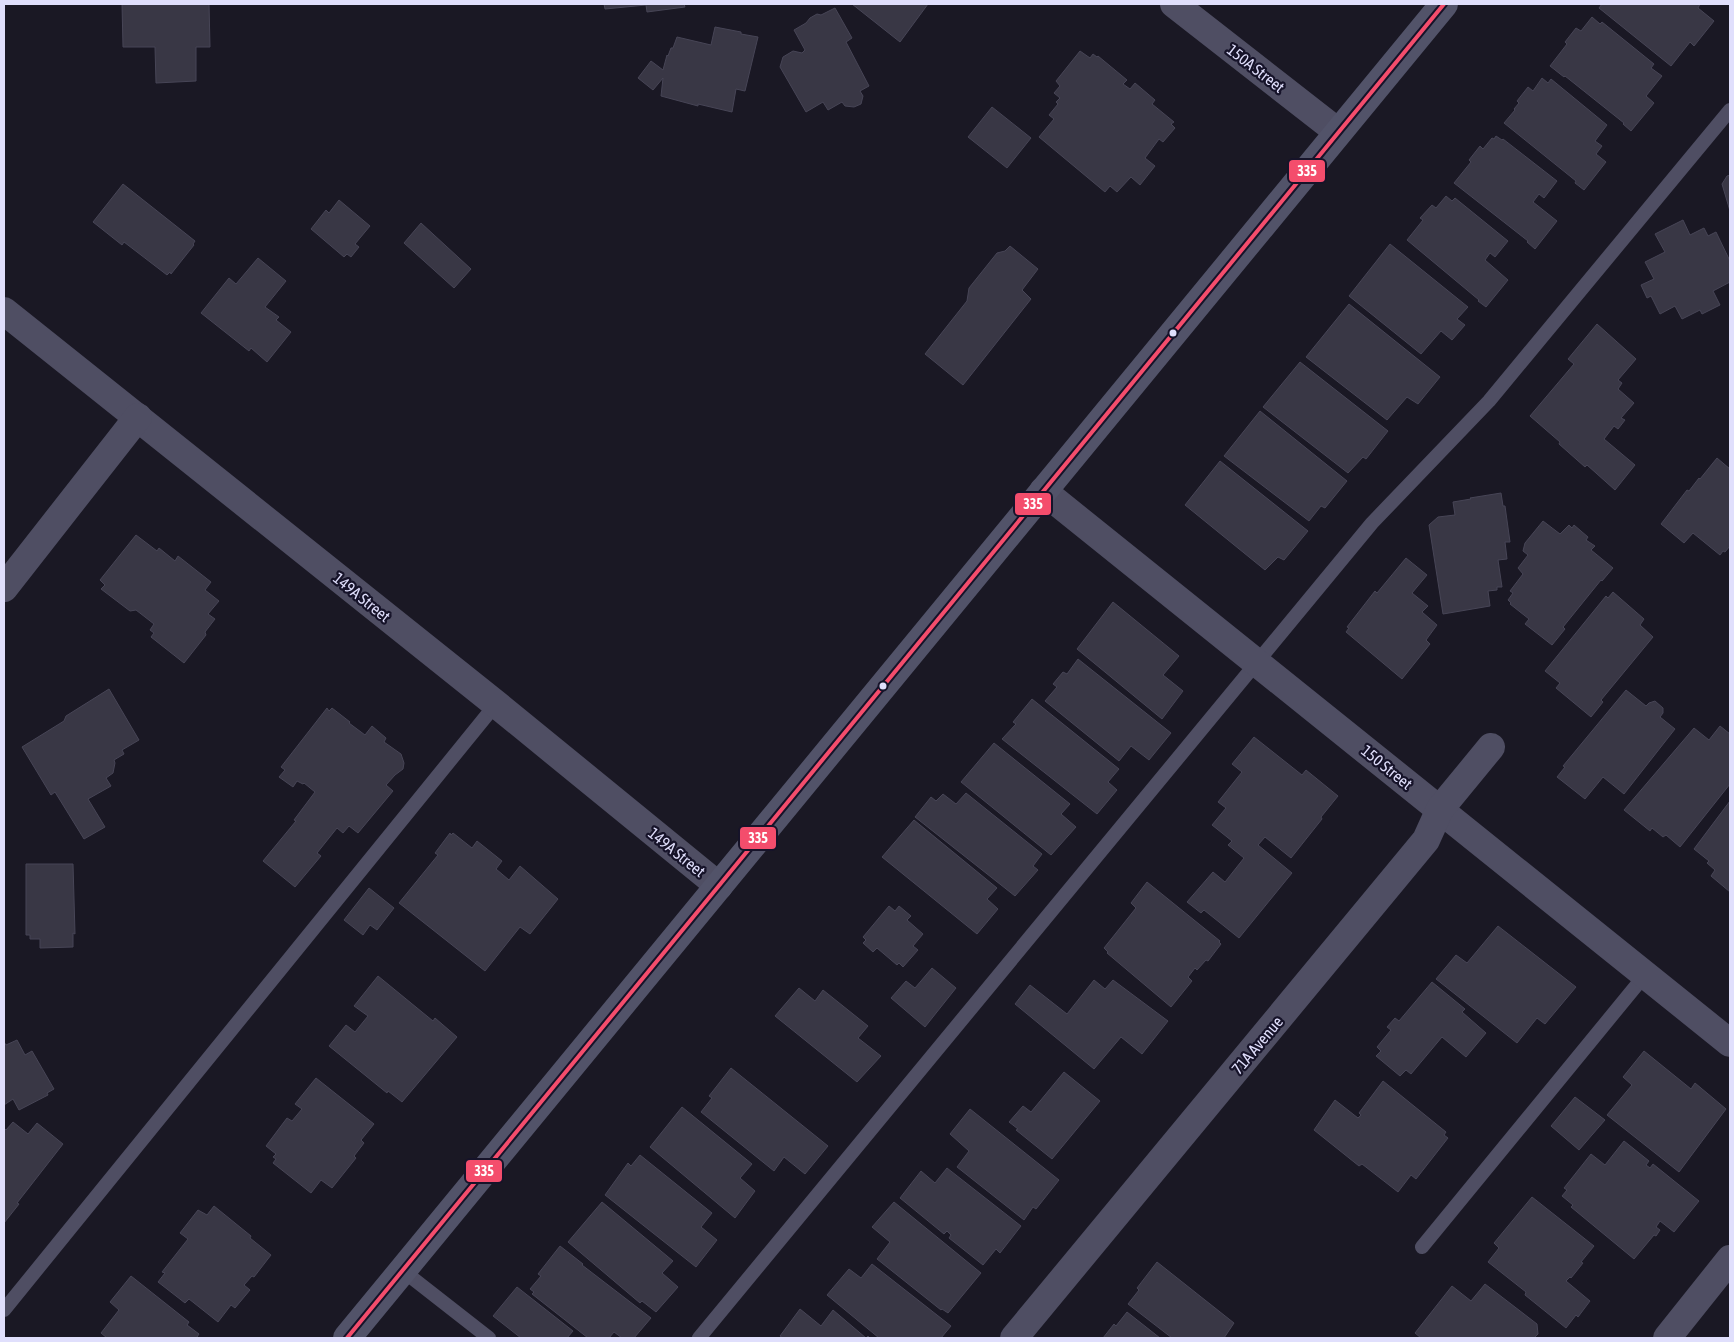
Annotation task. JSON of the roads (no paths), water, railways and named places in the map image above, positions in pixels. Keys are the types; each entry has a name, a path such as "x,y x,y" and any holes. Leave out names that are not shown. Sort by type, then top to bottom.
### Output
{"main road":[{"path":"347,1338 1444,4"}],"street":[{"name":"150A Street","path":"1174,4 1338,132"},
{"name":"149A Street","path":"4,311 496,704 719,886"},
{"path":"4,588 138,417"},
{"name":"150 Street","path":"1043,491 1730,1043"},
{"name":"71A Avenue","path":"1014,1338 1420,848 1426,840 1440,809 1491,747"},
{"path":"1667,1338 1730,1259"}],"lane":[{"path":"699,1338 1372,523 1489,401 1730,110"},
{"path":"4,1310 496,704"},
{"path":"1422,1247 1646,975"},
{"path":"402,1270 489,1338"}]}
